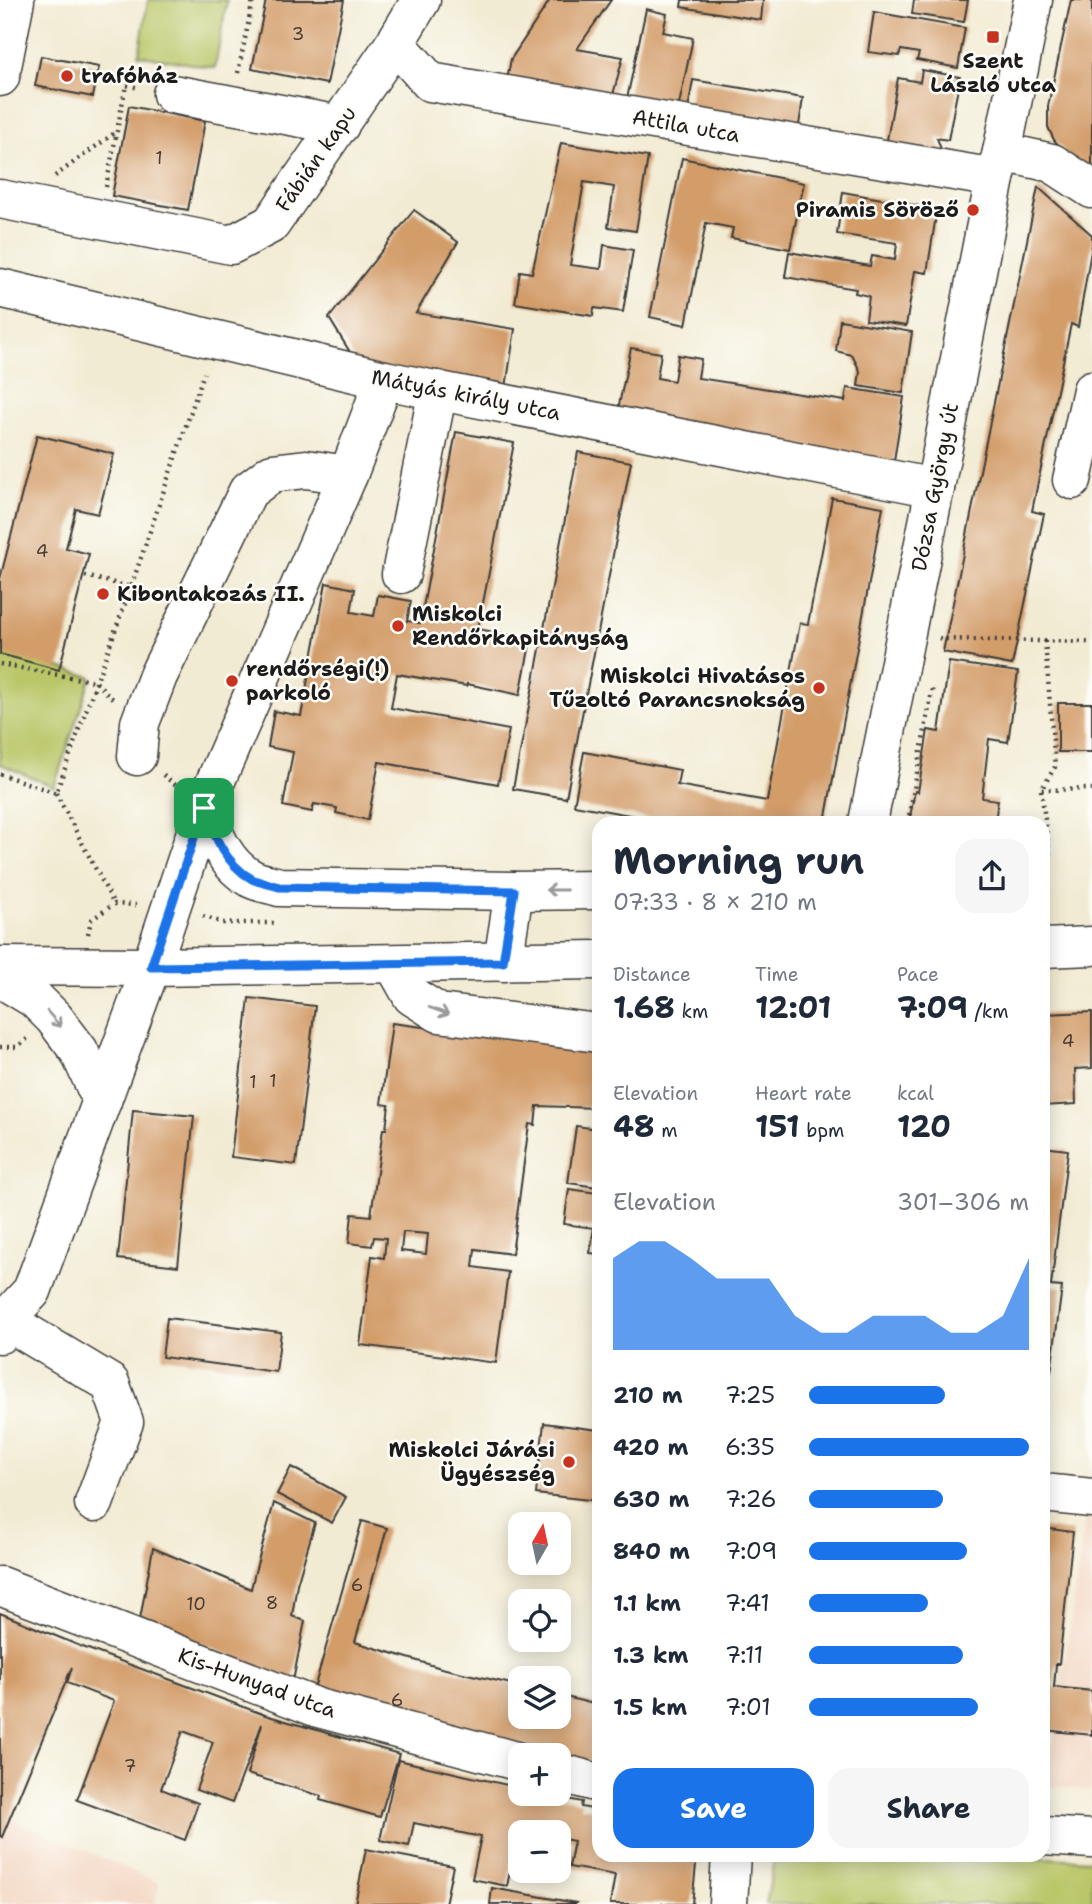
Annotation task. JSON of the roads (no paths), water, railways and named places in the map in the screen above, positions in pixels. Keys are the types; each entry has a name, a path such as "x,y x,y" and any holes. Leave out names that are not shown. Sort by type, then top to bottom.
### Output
{"street":[{"path":"0,77 15,0"},
{"name":"Fábián kapu","path":"0,199 231,245 271,224 395,43 421,0"},
{"name":"Dózsa György út","path":"870,816 1033,0"},
{"name":"Attila utca","path":"395,43 430,82 998,165"},
{"path":"172,94 340,125"},
{"path":"998,165 1052,163 1092,189"},
{"name":"Mátyás király utca","path":"0,288 384,380 935,488"},
{"path":"94,1503 124,1422 110,1383 2,1327 16,1286 102,1101 151,967 204,808 348,475 384,380"},
{"path":"401,574 438,390"},
{"path":"1072,480 1092,390"},
{"path":"137,756 140,723 158,676 248,491 272,473 306,469 348,475"},
{"path":"204,808 216,840 235,867 253,880 279,887 592,890"},
{"path":"503,962 514,891"},
{"path":"1050,948 1092,946"},
{"path":"0,966 151,967 592,960"},
{"path":"394,964 412,996 439,1013 592,1032"},
{"path":"0,978 35,999 54,1018 79,1051 102,1101"},
{"path":"1050,1494 1092,1498"},
{"name":"Kis-Hunyad utca","path":"0,1586 318,1708 508,1759"},
{"path":"571,1776 592,1781"},
{"path":"1050,1836 1092,1839"},
{"path":"728,1904 731,1862"}],"place":[{"name":"Szent László utca","path":"993,37"},
{"name":"trafóház","path":"67,76"},
{"name":"Piramis Söröző","path":"973,210"},
{"name":"Kibontakozás II.","path":"103,594"},
{"name":"Miskolci Rendőrkapitányság","path":"398,626"},
{"name":"rendőrségi(!) parkoló","path":"232,681"},
{"name":"Miskolci Hivatásos Tűzoltó Parancsnokság","path":"819,688"},
{"name":"Miskolci Járási Ügyészség","path":"569,1462"}]}
